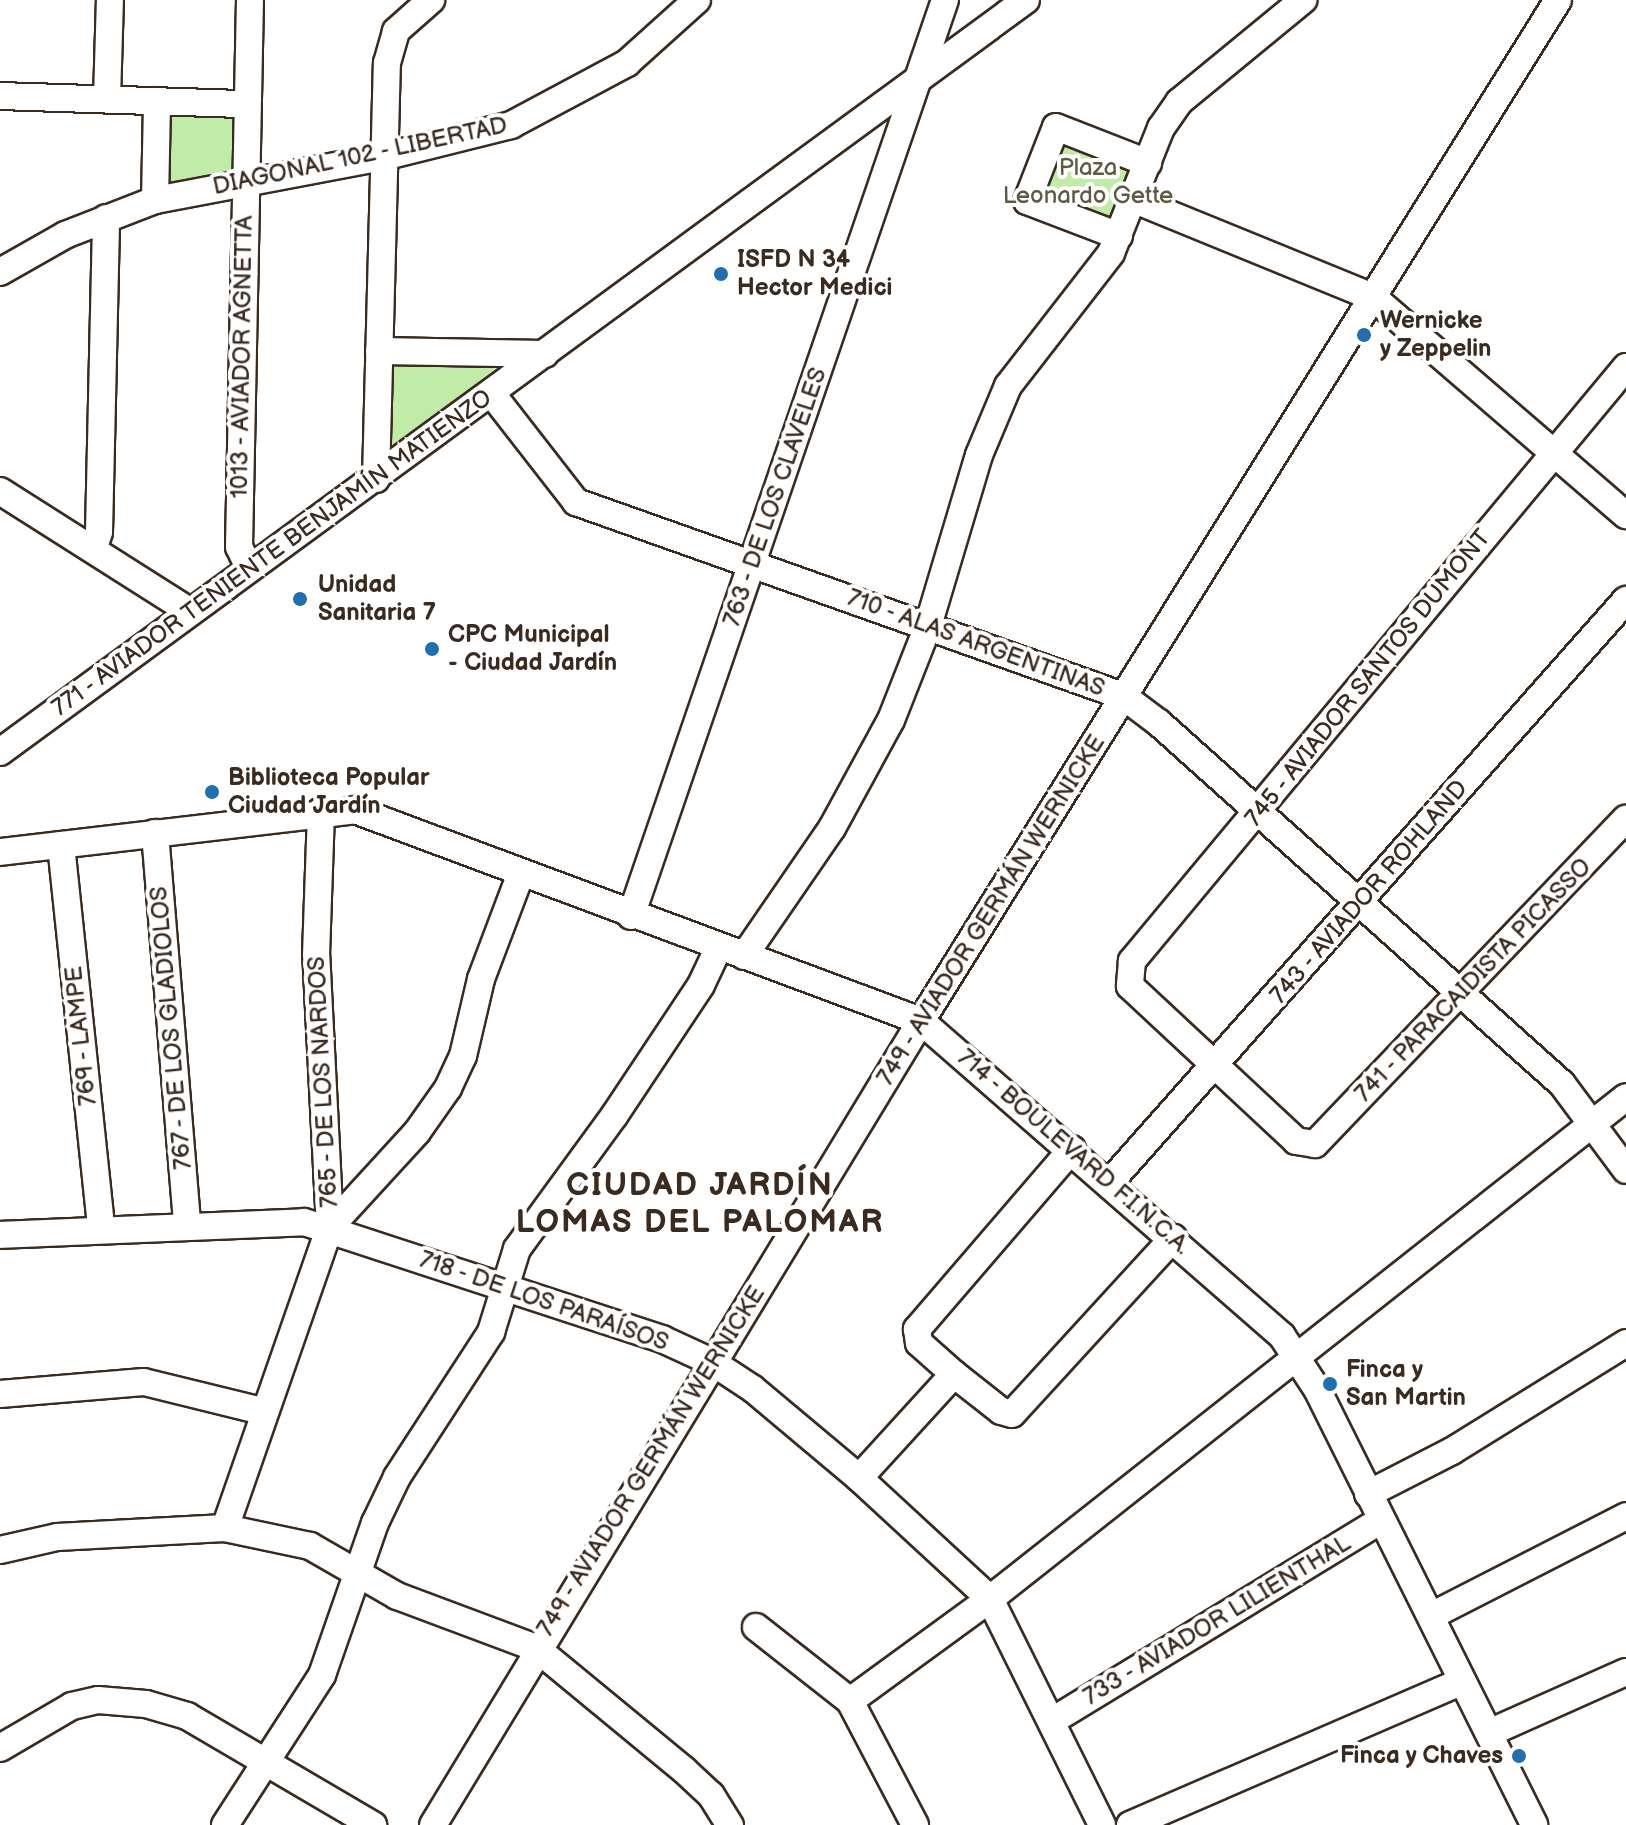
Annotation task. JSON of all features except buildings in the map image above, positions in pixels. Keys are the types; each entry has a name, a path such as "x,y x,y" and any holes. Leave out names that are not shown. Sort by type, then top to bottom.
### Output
{"street":[{"path":"107,99 110,0"},
{"name":"1013 - AVIADOR AGNETTA","path":"249,568 239,547 250,0"},
{"path":"376,479 383,157 389,48 405,20 431,0"},
{"name":"DIAGONAL 102 - LIBERTAD","path":"0,272 106,218 155,200 383,157 500,128 547,110 627,63 697,0"},
{"name":"763 - DE LOS CLAVELES","path":"631,916 945,0"},
{"name":"771 - AVIADOR TENIENTE BENJAMÍN MATIENZO","path":"0,752 1026,0"},
{"path":"744,956 832,828 870,763 928,626 999,403 1119,236 1164,121 1185,95 1303,0"},
{"name":"749 - AVIADOR GERMÁN WERNICKE","path":"433,1825 536,1648 921,1021 1558,0"},
{"path":"0,96 247,104"},
{"path":"155,200 157,101"},
{"path":"1119,236 1027,201 1056,127 1148,163"},
{"path":"1135,200 1373,297 1626,515"},
{"path":"94,548 99,532 106,218"},
{"name":"771 - AVIADOR TENIENTE BENJAMÍN MATIENZO","path":"379,351 545,354"},
{"name":"745 - AVIADOR SANTOS DUMONT","path":"1215,1067 1135,993 1128,978 1132,961 1259,812 1553,450 1626,367"},
{"name":"710 - ALAS ARGENTINAS","path":"492,394 576,502 1123,696 1362,902 1562,1084 1594,1121 1626,1170"},
{"path":"0,491 189,611"},
{"name":"743 - AVIADOR ROHLAND","path":"1110,1182 1362,902 1626,600"},
{"name":"714 - BOULEVARD F.I.N.C.A.","path":"0,852 321,811 371,815 520,876 886,1004 921,1021 1110,1182 1282,1336 1296,1356 1431,1616 1534,1825"},
{"name":"765 - DE LOS NARDOS","path":"225,1528 262,1411 330,1227 316,955 321,811"},
{"name":"741 - PARACAIDISTA PICASSO","path":"1215,1067 1296,1141 1309,1146 1320,1141 1626,819"},
{"name":"767 - DE LOS GLADIOLOS","path":"155,833 187,1224"},
{"name":"769 - LAMPE","path":"61,845 101,1228"},
{"path":"330,1227 417,1132 448,1088 463,1056 481,979 520,876"},
{"path":"225,1825 270,1761 322,1675 397,1477 485,1345 525,1235 614,1116 701,985 719,947"},
{"path":"850,1701 990,1599 1626,1097"},
{"path":"1072,1149 916,1333 919,1343 954,1374 1008,1414 1173,1238"},
{"name":"718 - DE LOS PARAÍSOS","path":"0,1235 278,1220 330,1227 505,1289 662,1339 712,1362 859,1478 990,1599 1102,1825"},
{"path":"1368,1494 1452,1451 1626,1343"},
{"path":"859,1478 954,1374"},
{"path":"0,1394 144,1382 262,1411"},
{"path":"1431,1616 1626,1516"},
{"name":"733 - AVIADOR LILIENTHAL","path":"1052,1721 1381,1520"},
{"path":"0,1550 57,1537 225,1528 310,1546 397,1596 536,1648 684,1770 711,1795 730,1825"},
{"path":"756,1627 850,1701 915,1825"},
{"path":"1489,1733 1626,1672"},
{"path":"1130,1825 1462,1681"},
{"path":"0,1748 72,1706 123,1701 187,1716 270,1761 373,1825"}],"green space":[{"path":"161,106 238,107 238,177 159,194"},
{"name":"Plaza Leonardo Gette","path":"1056,127 1148,163 1119,236 1027,201"},
{"path":"512,356 437,413 387,448 386,361"}],"place":[{"name":"ISFD N 34 Hector Medici","path":"721,274"},
{"name":"Wernicke y Zeppelin","path":"1364,335"},
{"name":"Unidad Sanitaria 7","path":"300,599"},
{"name":"CPC Municipal - Ciudad Jardín","path":"432,649"},
{"name":"Biblioteca Popular Ciudad Jardín","path":"212,792"},
{"name":"Finca y San Martin","path":"1330,1384"},
{"name":"Finca y Chaves","path":"1519,1756"}],"district":[{"name":"CIUDAD JARDÍN LOMAS DEL PALOMAR","path":"700,1206"}]}
